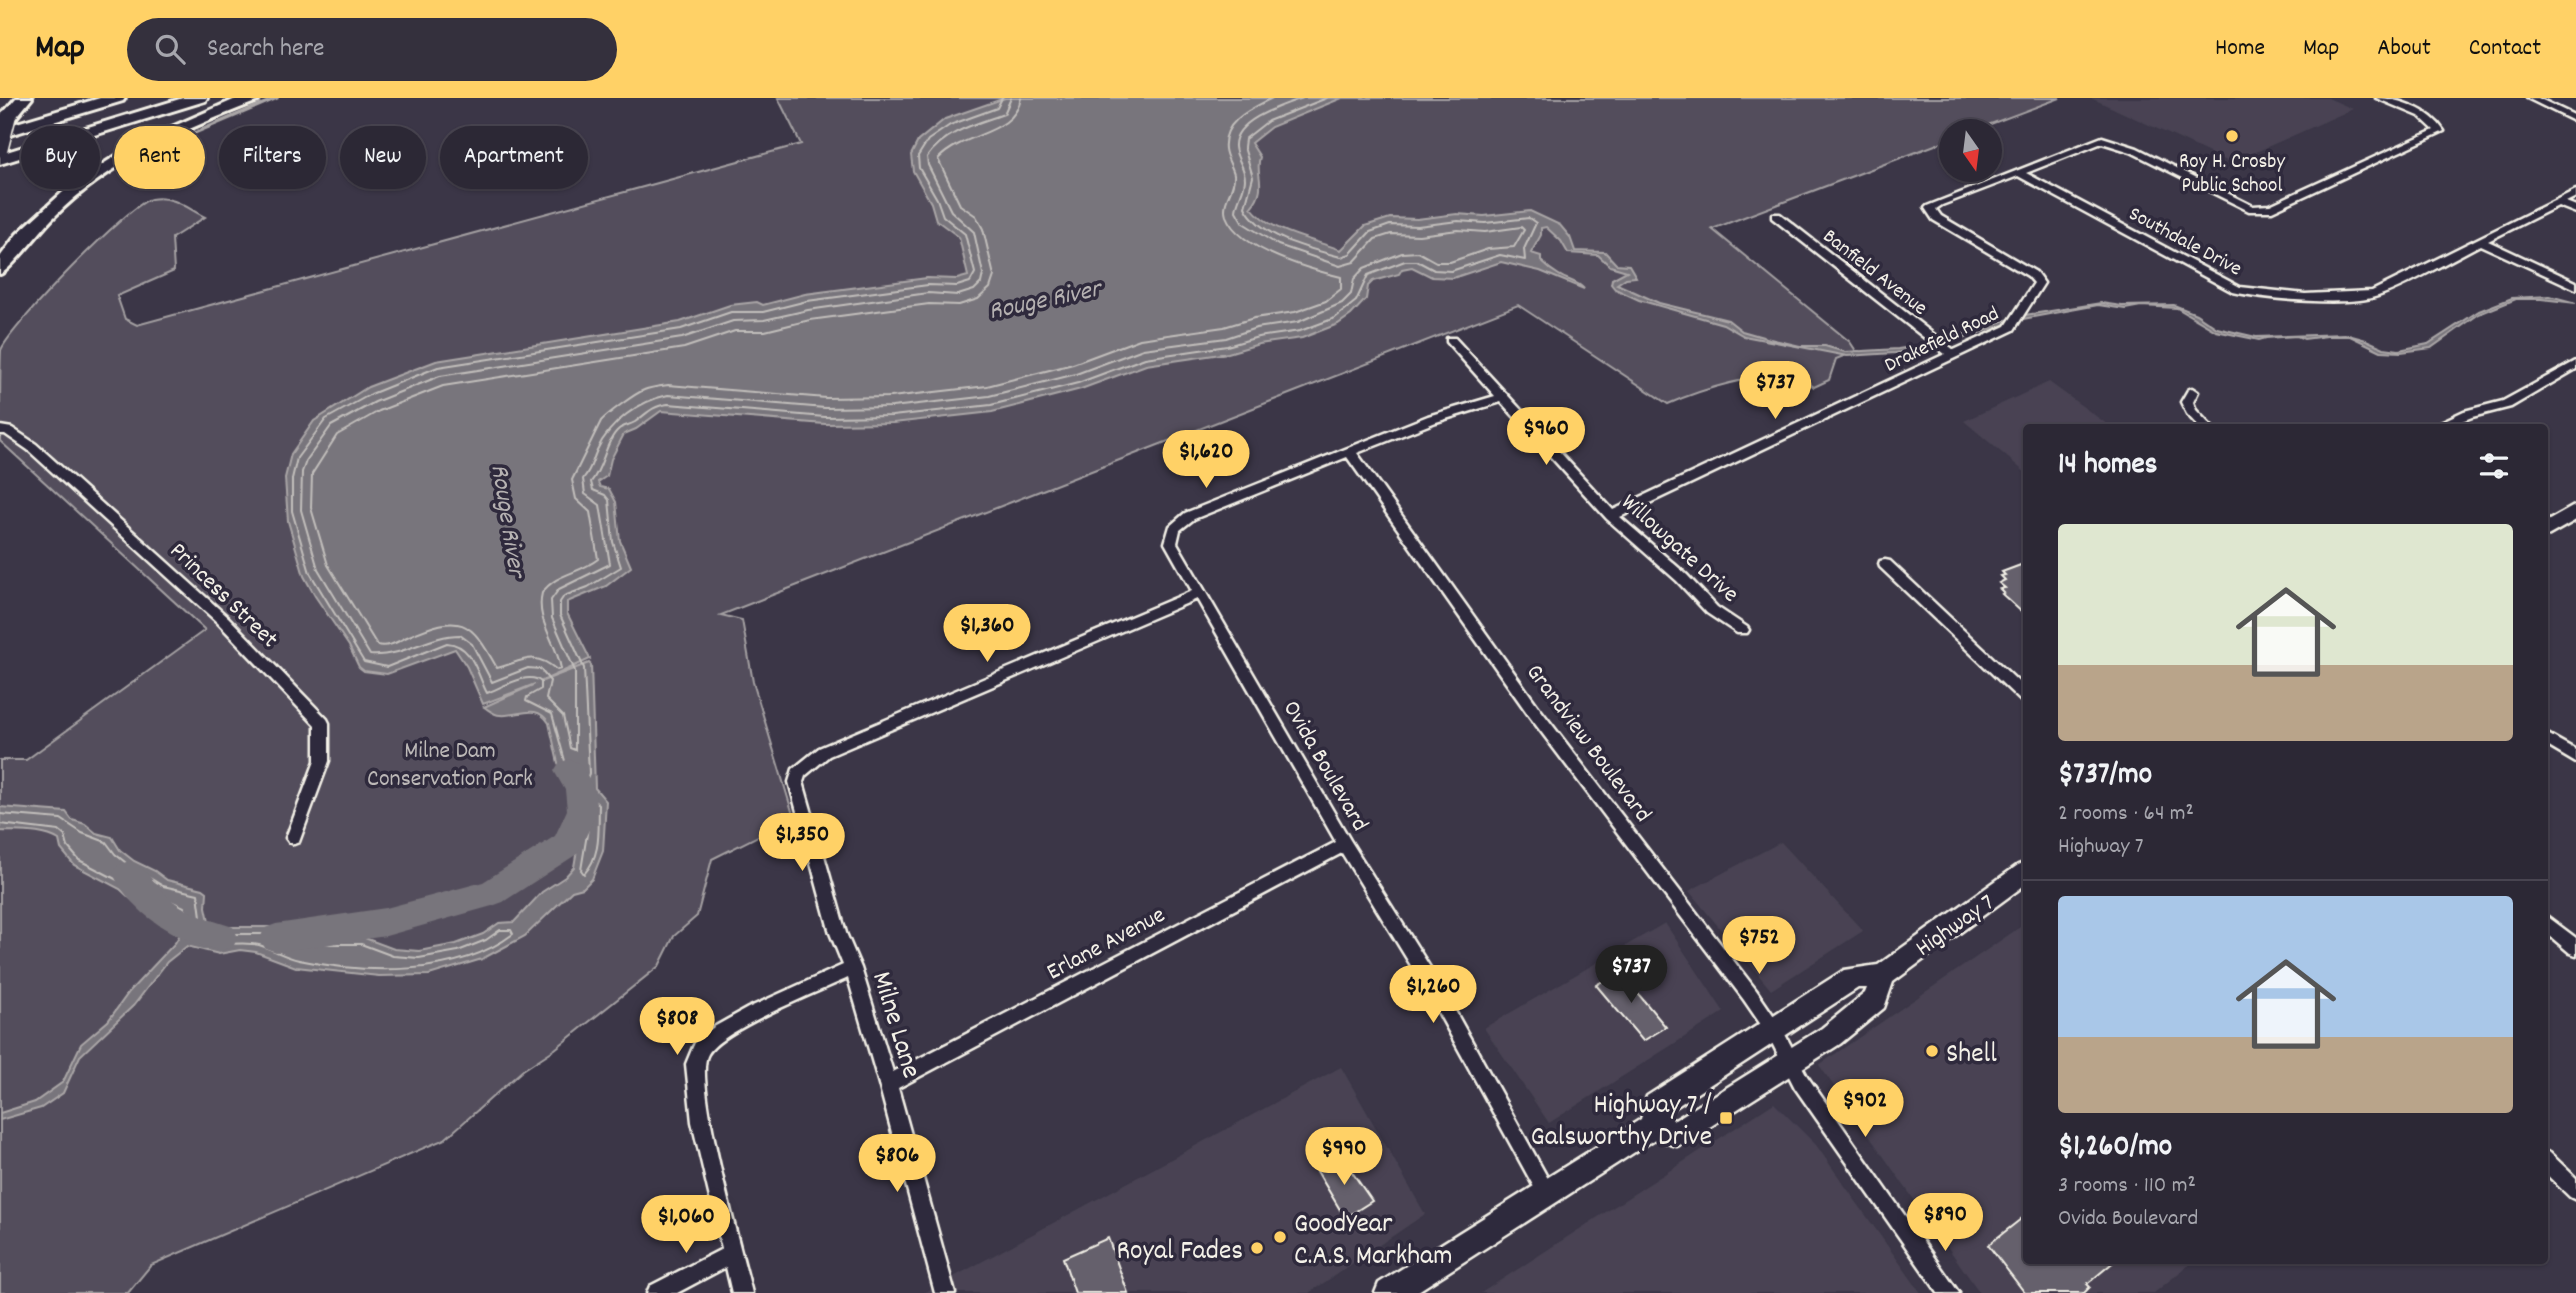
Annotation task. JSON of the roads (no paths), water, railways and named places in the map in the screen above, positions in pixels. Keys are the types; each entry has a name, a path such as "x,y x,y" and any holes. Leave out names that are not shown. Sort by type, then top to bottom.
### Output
{"highway":[{"path":"8,117 24,98"},
{"path":"71,112 108,98"},
{"path":"0,133 117,98"},
{"path":"0,160 199,98"},
{"path":"0,269 27,232 71,192 175,129 252,98"}],"main road":[{"path":"0,149 15,98"},
{"path":"2548,529 2576,511"},
{"name":"Highway 7","path":"1882,975 1875,1000 1831,1036 1791,1063 1677,1133 1653,1126 1656,1105 1853,978 1882,975 2023,874"},
{"path":"1389,1293 1653,1126"}],"street":[{"name":"Drakefield Road","path":"1611,516 2010,328 2039,283 2022,268 1943,223 1930,208 2102,140 2112,141 2252,209 2272,208 2439,131 2438,126 2427,118 2380,98"},
{"path":"2532,98 2576,119"},
{"name":"Southdale Drive","path":"2018,172 2236,290 2260,294 2354,296 2374,293 2482,242 2576,193"},
{"path":"2558,202 2576,210"},
{"name":"Banfield Avenue","path":"1776,216 1953,355"},
{"path":"2482,242 2576,286"},
{"name":"Willowgate Drive","path":"1451,340 1611,516 1682,578 1712,610 1742,630"},
{"path":"2443,424 2468,414 2507,404 2576,364"},
{"path":"2192,392 2187,402 2191,411 2203,424"},
{"name":"Ovida Boulevard","path":"1504,397 1432,419 1210,506 1178,522 1171,534 1171,543 1345,844 1432,985 1546,1192"},
{"name":"Princess Street","path":"0,430 8,431 32,447 213,611 321,723 322,761 294,838"},
{"name":"Grandview Boulevard","path":"1349,451 1535,713 1774,1030 1791,1063 1949,1293"},
{"path":"1885,564 2023,694"},
{"name":"Milne Lane","path":"945,1293 888,1084 853,968 838,933 808,828 796,782 798,772 824,752 1199,593"},
{"path":"2548,743 2576,757"},
{"name":"Erlane Avenue","path":"888,1084 1345,844"},
{"path":"2548,924 2576,948"},
{"path":"741,1293 701,1122 695,1064 702,1047 720,1032 754,1013 853,968"},
{"path":"2548,1163 2576,1191"},
{"path":"657,1293 733,1253"}],"water":[{"path":"1005,98 1342,98 1271,127 1251,143 1260,157 1260,186 1251,207 1269,223 1341,250 1365,226 1390,218 1417,219 1457,214 1484,216 1530,211 1560,225 1570,237 1575,251 1605,252 1616,264 1629,265 1636,277 1626,278 1617,284 1659,303 1728,320 1742,331 1770,339 1800,346 1825,346 1845,352 1931,344 2019,316 2101,303 2122,306 2174,305 2196,314 2217,328 2256,337 2345,334 2384,348 2399,350 2428,344 2479,311 2512,298 2550,296 2576,303 2516,299 2479,314 2431,348 2401,352 2381,351 2350,336 2304,339 2297,336 2259,340 2216,331 2177,308 2141,306 2125,309 2098,305 2023,319 1934,347 1847,356 1744,336 1723,324 1639,300 1615,289 1611,284 1612,279 1627,271 1610,266 1598,255 1568,253 1561,241 1546,227 1541,228 1541,235 1531,253 1541,256 1541,261 1549,268 1584,289 1540,271 1501,262 1453,278 1432,277 1412,267 1402,269 1399,274 1373,281 1368,286 1366,299 1338,324 1302,338 1259,344 1228,353 1146,365 1081,389 992,412 893,423 825,424 661,411 624,434 611,459 607,476 598,482 600,487 609,489 616,502 620,541 631,567 606,586 567,602 567,613 590,659 540,682 589,663 591,665 595,788 606,801 603,851 592,879 583,888 572,891 525,936 482,959 429,975 379,976 296,967 256,952 240,950 219,954 187,946 167,962 134,1005 80,1056 63,1093 41,1108 0,1120 0,1113 35,1102 63,1082 81,1044 108,1021 129,992 175,943 185,926 181,915 173,907 134,902 120,889 74,865 61,849 59,840 38,833 0,831 0,807 66,812 72,820 85,824 96,833 112,837 120,850 134,861 167,880 207,892 209,921 220,927 273,927 331,937 362,937 394,949 419,951 456,944 483,934 499,923 514,922 542,892 565,877 574,867 583,815 581,804 558,763 549,723 539,713 498,715 484,707 535,684 483,704 467,667 455,649 387,674 364,671 315,596 304,576 288,521 285,478 291,454 314,421 368,387 436,361 680,322 730,305 757,302 763,305 805,294 927,278 957,279 968,276 959,237 936,220 931,203 913,171 911,155 918,141 945,119"}],"waterway":[{"path":"205,129 277,98"},
{"name":"Rouge River","path":"276,938 386,922 492,893 566,845 582,810 580,788 569,771"},
{"name":"Rouge River","path":"129,874 149,899 169,916 222,937"}],"place":[{"name":"Roy H. Crosby Public School","path":"2232,136"},
{"name":"Shell","path":"1932,1051"},
{"name":"Highway 7 / Galsworthy Drive","path":"1726,1118"},
{"name":"GoodYear C.A.S. Markham","path":"1280,1237"},
{"name":"Royal Fades","path":"1257,1248"}],"park label":[{"name":"Milne Dam Conservation Park","path":"450,763"}]}
